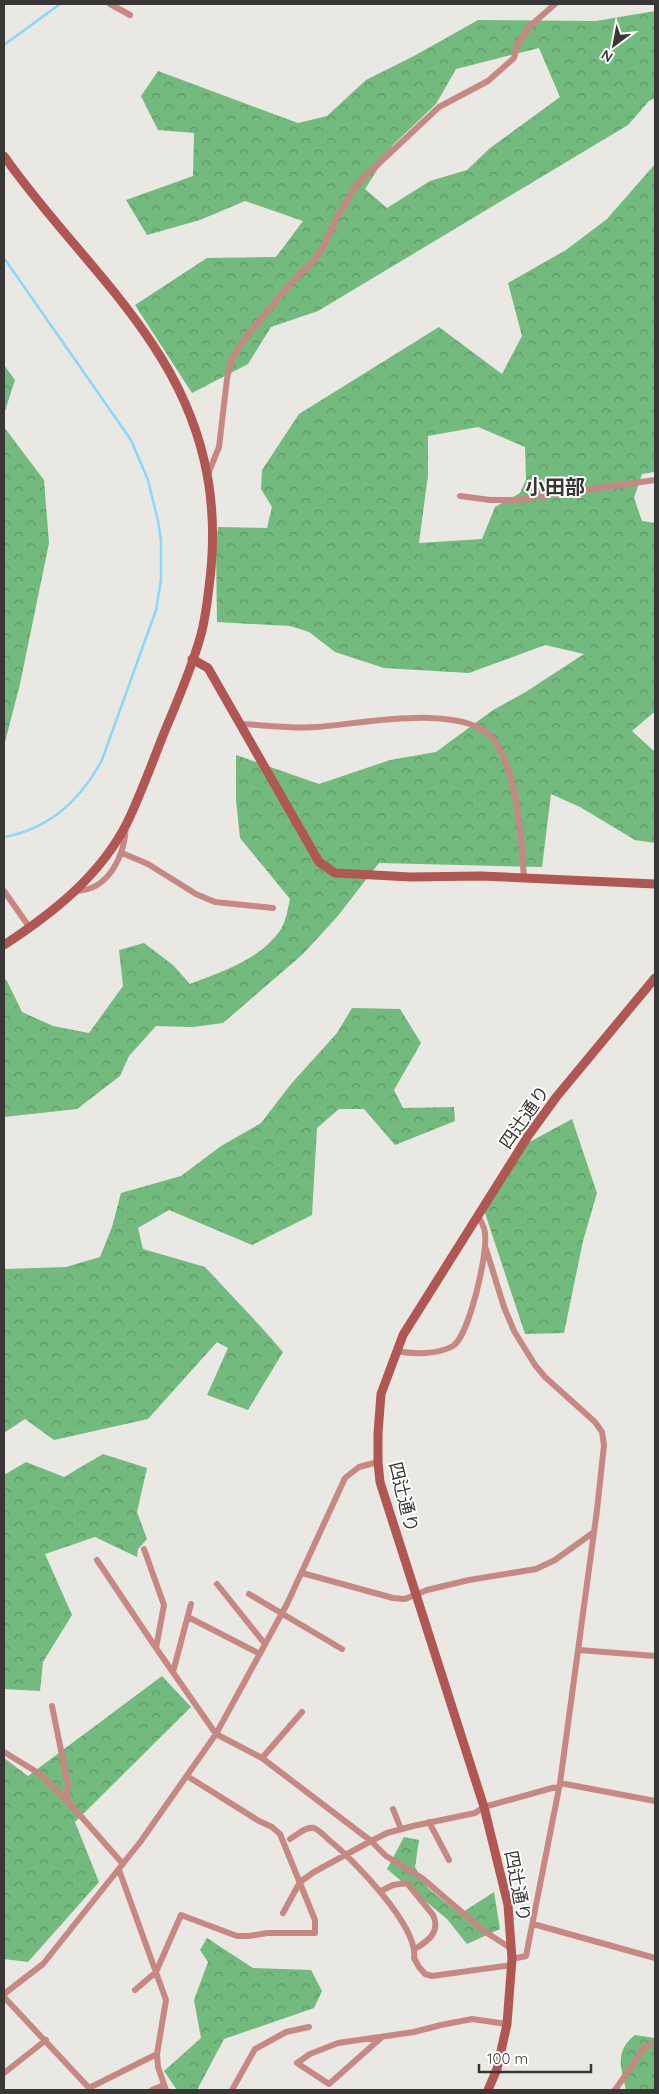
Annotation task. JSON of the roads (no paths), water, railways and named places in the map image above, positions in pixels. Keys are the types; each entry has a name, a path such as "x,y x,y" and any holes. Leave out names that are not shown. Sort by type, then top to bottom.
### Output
{"street":[{"path":"111,4 130,15"},
{"path":"208,474 219,447 231,360 243,340 282,293 315,259 357,184 439,107 488,81 514,58 518,45 529,27 555,4"},
{"path":"4,156 39,204 117,297 154,345 187,410 198,437 208,474 214,536 212,565 200,637 168,724 126,824 109,852 76,891 53,912 4,946"},
{"path":"460,496 490,500 517,500 655,480"},
{"path":"192,659 208,668 319,862 335,873 481,876 655,884"},
{"path":"241,724 316,727 389,718 415,718 469,723 483,729 493,739 506,761 513,790 524,878"},
{"path":"76,891 86,891 115,869 126,841 126,824"},
{"path":"122,853 148,864 196,894 215,902 273,908"},
{"path":"4,891 30,928"},
{"name":"四辻通り","path":"488,2090 497,2069 507,2024 512,1958 508,1905 484,1807 388,1508 378,1462 381,1394 396,1351 407,1328 528,1136 655,978"},
{"path":"290,1839 307,1828 316,1828 346,1854 381,1891 411,1939 415,1949 414,1958 426,1974 432,1976 526,1956 560,1785 604,1446 602,1432 585,1411 560,1392 535,1365 514,1331 504,1307 486,1249 484,1226 478,1216"},
{"path":"396,1351 414,1354 440,1350 452,1346 461,1338 470,1316 486,1249"},
{"path":"157,2054 90,2089 4,1996 43,1964 124,1864 187,1776 216,1734 282,1613 345,1478 359,1468 378,1462"},
{"path":"302,1573 393,1598 405,1599 415,1594 470,1580 536,1569 555,1560 594,1532"},
{"path":"144,1549 164,1605 156,1648"},
{"path":"97,1560 216,1734 262,1758 371,1840 386,1856 422,1878 484,1931 512,1958"},
{"path":"217,1584 265,1644"},
{"path":"249,1594 342,1649"},
{"path":"173,1672 191,1604"},
{"path":"188,1617 260,1654"},
{"path":"579,1650 655,1656"},
{"path":"52,1706 68,1785 66,1800"},
{"path":"262,1758 302,1712"},
{"path":"4,1752 40,1774 124,1864"},
{"path":"135,1990 156,1972 181,1915 237,1936 267,1933 315,1933 315,1920 280,1834 272,1827 259,1821 187,1776"},
{"path":"283,1913 300,1882 371,1840 401,1829 475,1813 484,1807 560,1785 655,1801"},
{"path":"393,1809 401,1829"},
{"path":"430,1822 449,1860"},
{"path":"118,1870 166,2000 157,2054 158,2067 165,2088 152,2090"},
{"path":"381,1891 392,1885 407,1883 434,1915 436,1921 435,1930 429,1940 415,1949"},
{"path":"533,1924 655,1958"},
{"path":"382,2037 329,2084 297,2063 310,2054 338,2043 382,2037 472,2019 507,2024"},
{"path":"232,2090 255,2049 286,2032 309,2027"},
{"path":"4,2073 46,2040"},
{"path":"615,2090 645,2047 655,2042"}],"waterway":[{"path":"4,45 60,4"},
{"path":"4,258 131,440 148,480 161,540 161,580 156,610 102,760 84,787 62,810 35,827 4,837"}],"district":[{"name":"小田部","path":"555,486"}]}
